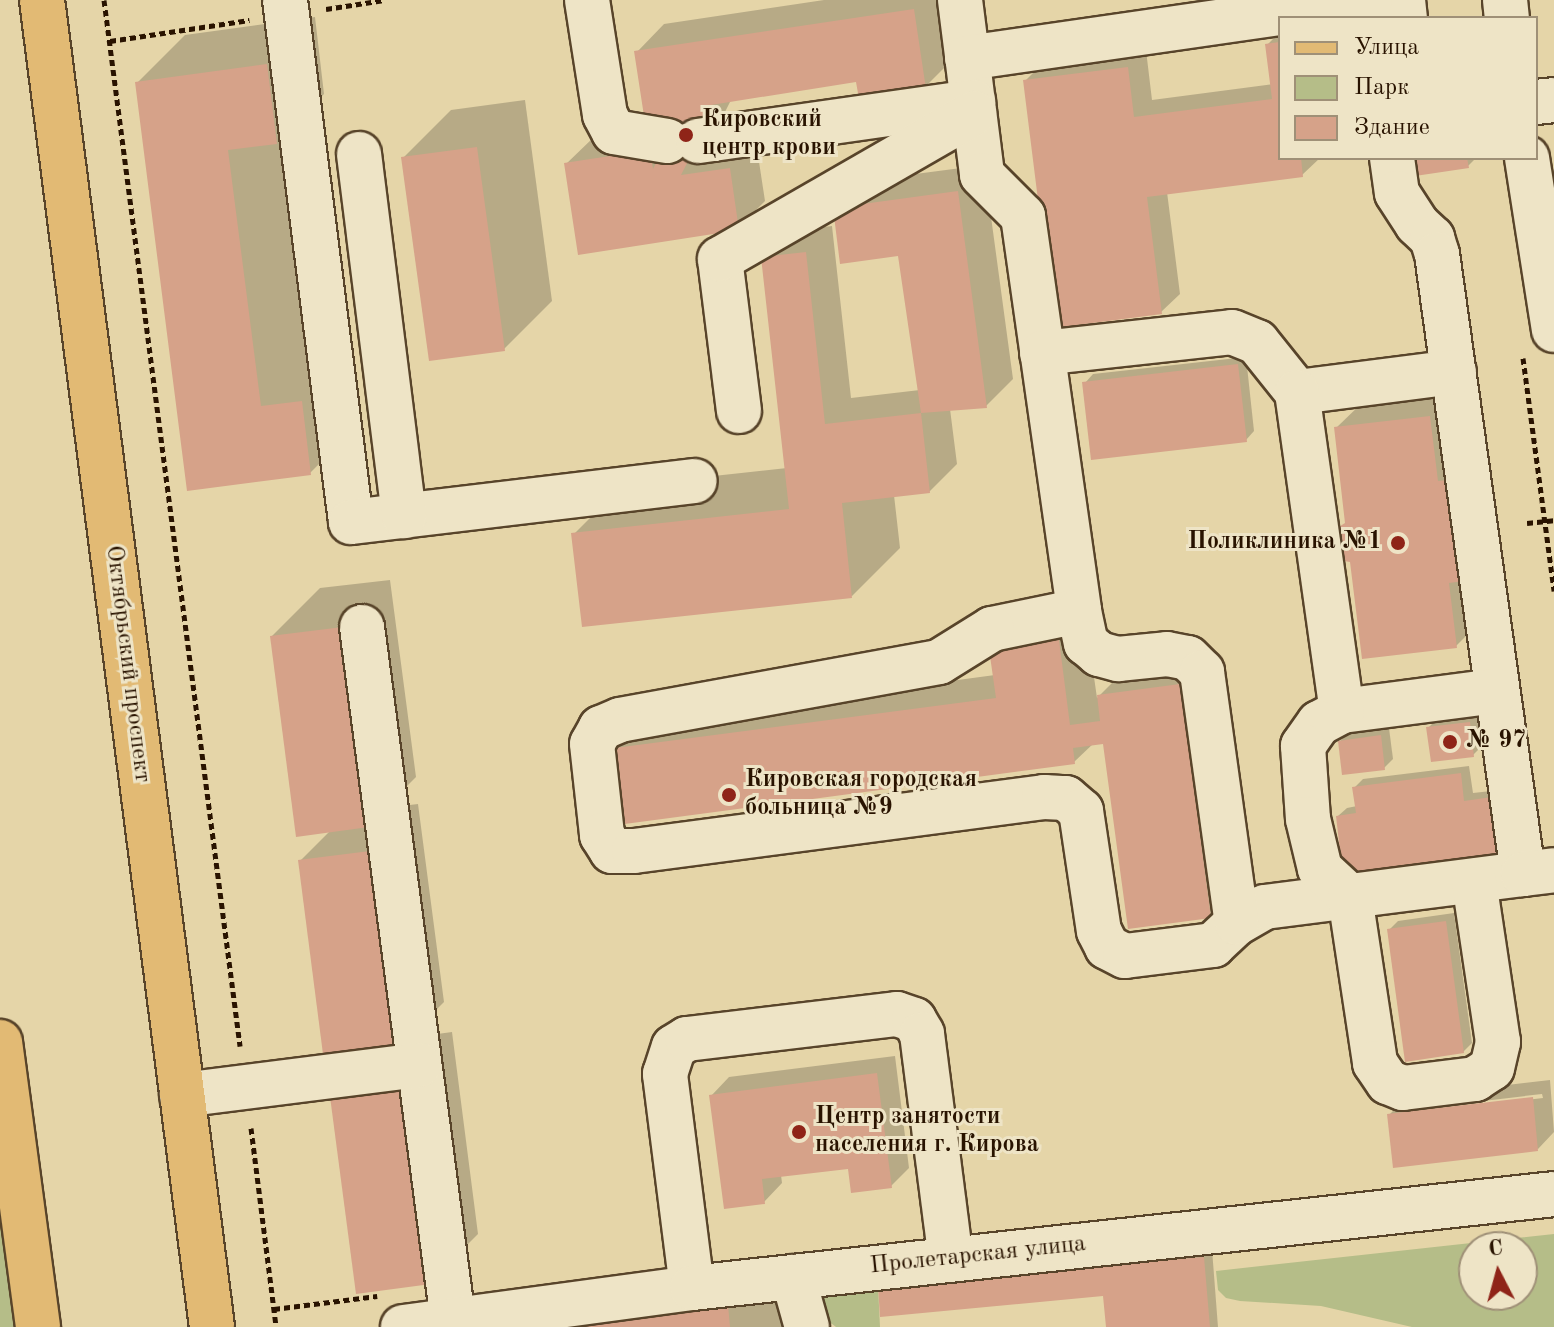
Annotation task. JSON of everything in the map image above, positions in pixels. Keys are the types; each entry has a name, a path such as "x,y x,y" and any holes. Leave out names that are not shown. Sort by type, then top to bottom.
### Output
{"main road":[{"name":"Октябрьский проспект","path":"42,0 212,1327"},
{"path":"0,1042 38,1327"}],"street":[{"path":"285,0 351,522 695,481"},
{"path":"587,0 605,115 614,132 682,141 973,107"},
{"path":"960,0 982,175 1023,216 1086,643 1099,654 1118,659 1167,654 1188,658 1202,672 1237,923"},
{"path":"967,58 1370,0"},
{"path":"739,411 720,259 973,107"},
{"path":"359,154 404,516"},
{"path":"1079,611 992,629 939,662 620,720 601,728 592,744 602,835 612,851 634,851 1044,797 1066,798 1081,811 1099,931 1107,947 1125,956 1213,945 1237,923 1265,907 1538,872 1497,691 1437,254 1432,238 1417,224 1397,193 1392,160"},
{"path":"1527,160 1554,330"},
{"path":"1042,353 1232,332 1257,342 1297,392 1342,711"},
{"path":"1297,392 1454,372"},
{"path":"362,627 453,1320"},
{"path":"1474,881 1498,1042 1492,1068 1475,1079 1403,1088 1388,1082 1375,1063 1350,897 1320,869 1308,819 1303,746 1319,723 1342,711 1497,691"},
{"path":"692,1288 665,1074 674,1047 687,1039 897,1014 914,1020 922,1034 951,1259"},
{"path":"182,1095 419,1065"},
{"name":"Пролетарская улица","path":"403,1327 692,1288 1554,1194"},
{"path":"793,1277 807,1327"}],"path":[{"path":"104,0 276,1327"},
{"path":"1527,523 1554,520"},
{"path":"1545,521 1554,591"}],"green space":[{"path":"0,1176 22,1327 0,1327"},
{"path":"1554,1234 1554,1327 1412,1327 1321,1306 1240,1301 1226,1298 1218,1290 1216,1271 1458,1245 1458,1311 1538,1311 1538,1236"},
{"path":"878,1286 880,1327 836,1327 805,1303 805,1297"}],"building":[{"name":"Кировский центр крови","path":"914,9 926,89 859,99 856,82 711,105 714,119 709,120 681,175 730,168 739,230 578,255 564,163 650,150 653,169 675,125 646,129 634,51"},
{"path":"1278,42 1278,160 1301,160 1303,177 1147,197 1162,314 1054,328 1023,80 1128,67 1134,117 1272,99 1265,44"},
{"path":"267,64 277,144 228,150 261,406 302,401 311,475 187,491 135,82"},
{"path":"477,147 505,351 429,361 401,157"},
{"path":"1412,160 1467,160 1469,168 1415,176"},
{"path":"958,191 987,408 921,413 898,256 840,264 833,208"},
{"path":"806,252 825,424 921,413 930,493 842,503 852,598 582,627 571,533 789,509 761,257"},
{"path":"1238,364 1247,442 1091,460 1082,382"},
{"name":"Поликлиника №1","path":"1430,416 1438,481 1458,479 1471,580 1449,583 1457,648 1362,659 1350,562 1338,560 1334,530 1345,523 1334,427"},
{"path":"343,627 369,827 296,837 270,636"},
{"name":"Кировская городская больница №9","path":"1059,640 1070,725 1100,721 1097,695 1180,684 1211,918 1128,929 1103,744 1073,748 1075,764 617,825 607,749 996,698 989,649"},
{"name":"№ 97","path":"1470,722 1474,757 1431,762 1426,727"},
{"path":"1381,735 1385,770 1342,775 1338,741"},
{"path":"1461,773 1464,801 1492,797 1499,856 1343,877 1336,816 1356,813 1352,787"},
{"path":"370,851 397,1052 324,1062 298,860"},
{"path":"1446,921 1464,1053 1405,1062 1387,929"},
{"name":"Центр занятости населения г. Кирова","path":"877,1073 892,1188 851,1193 848,1169 762,1179 765,1204 724,1209 709,1095"},
{"path":"404,1079 431,1284 356,1294 329,1089"},
{"path":"1533,1097 1538,1151 1393,1168 1387,1114"},
{"path":"1204,1257 1210,1327 1106,1327 1103,1296 880,1317 878,1286"},
{"path":"728,1305 730,1327 574,1327 574,1325"}],"place":[{"name":"Кировский центр крови","path":"686,135"},
{"name":"Поликлиника №1","path":"1398,543"},
{"name":"№ 97","path":"1450,742"},
{"name":"Кировская городская больница №9","path":"729,795"},
{"name":"Центр занятости населения г. Кирова","path":"799,1132"}]}
